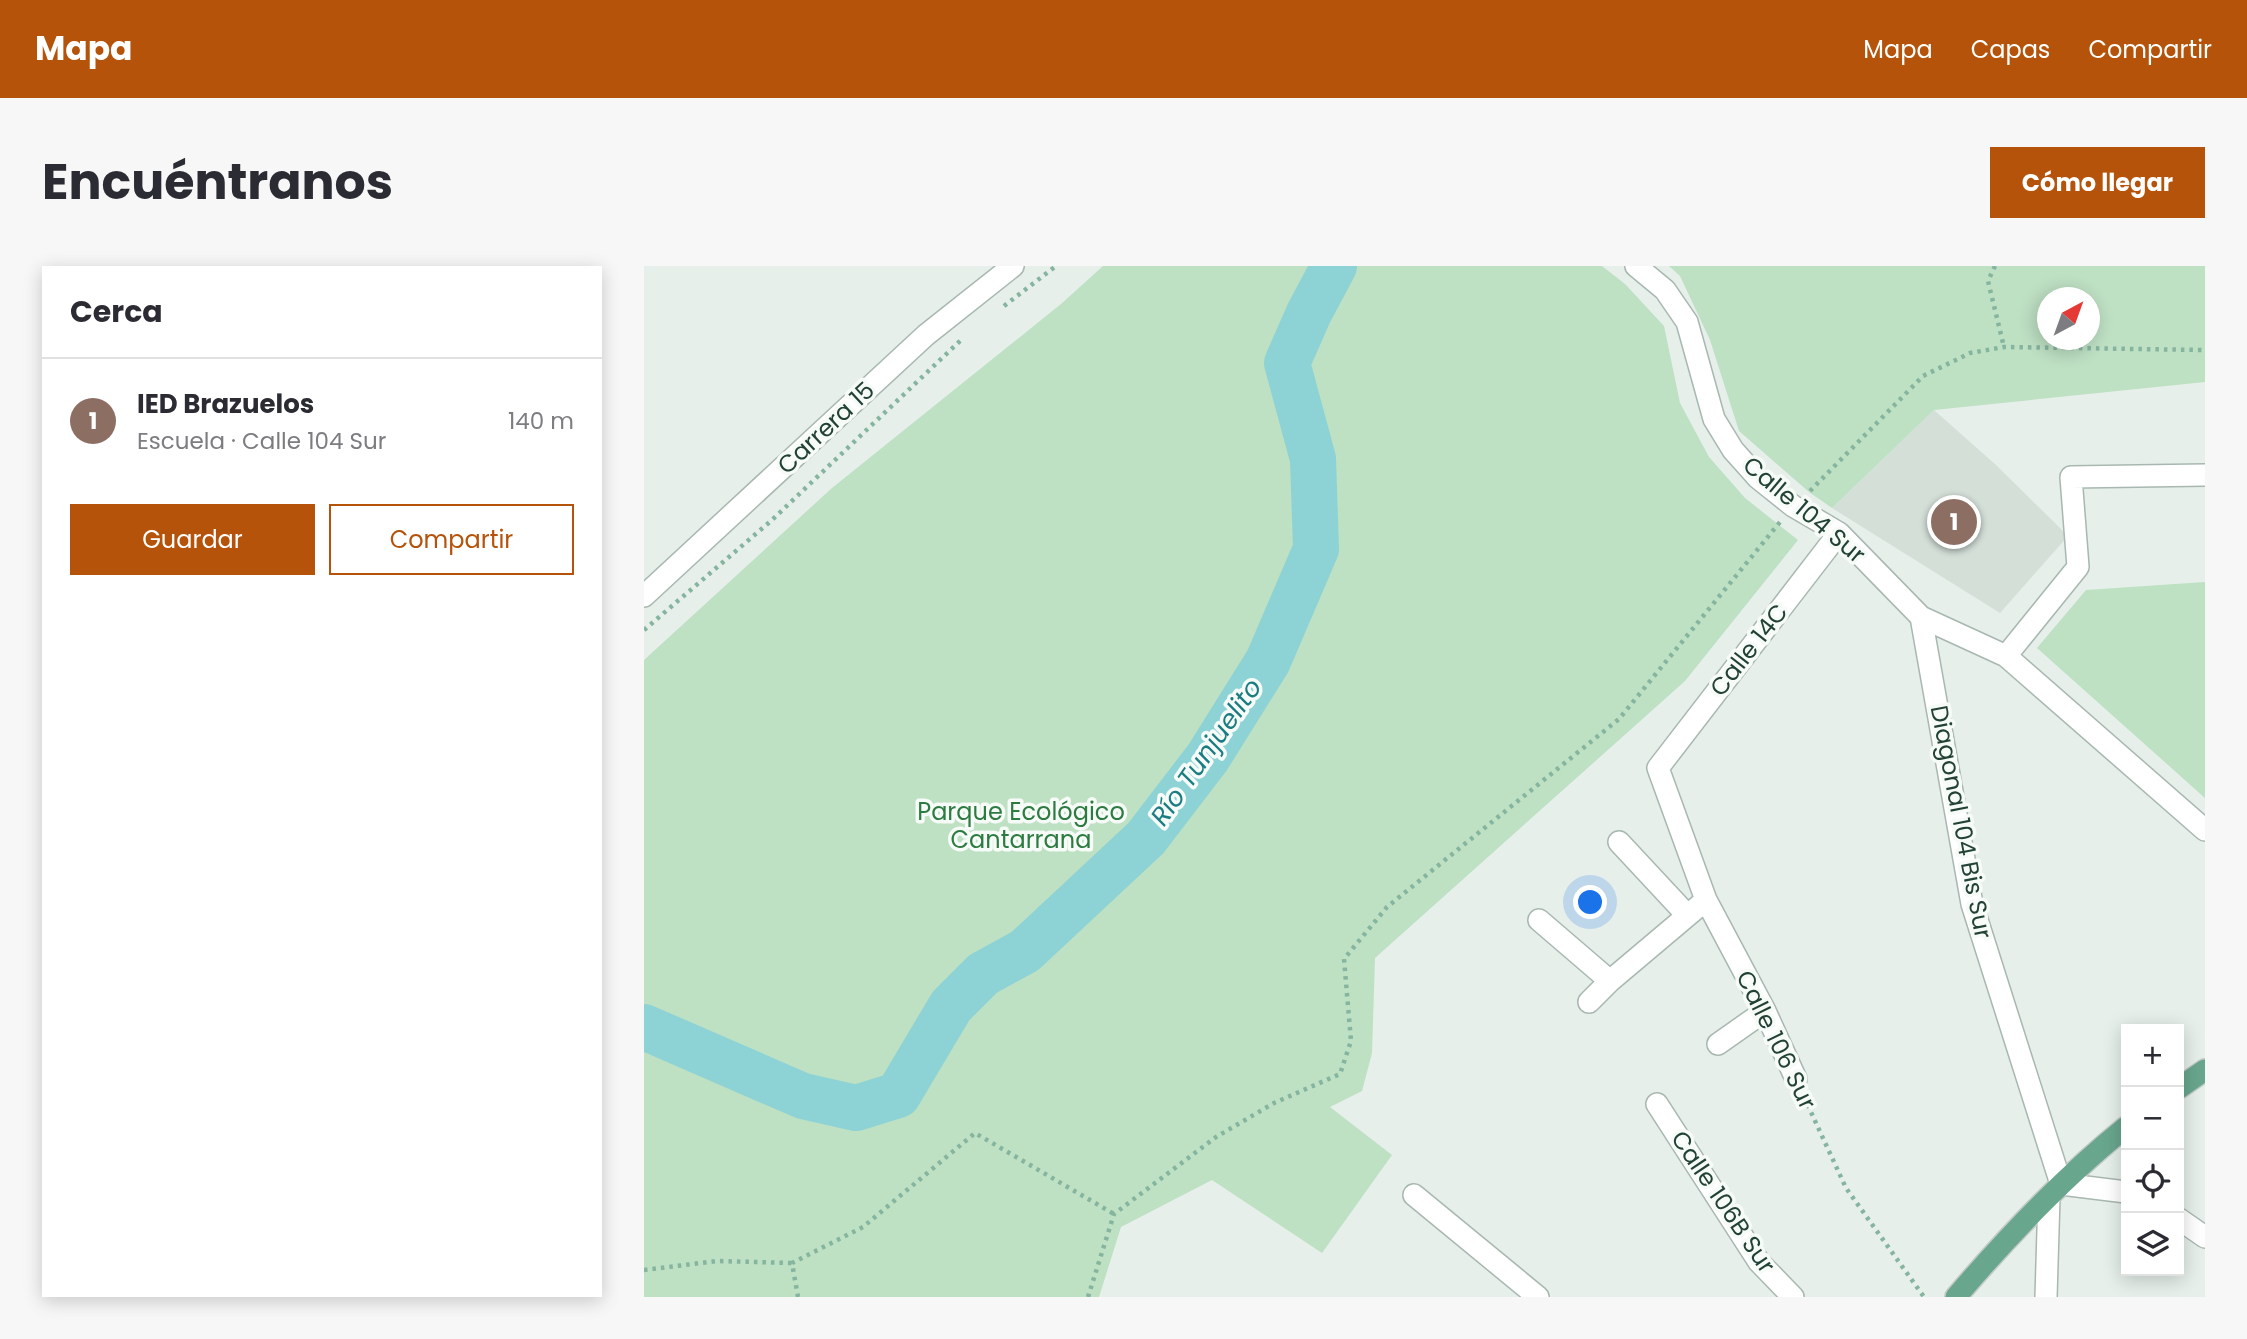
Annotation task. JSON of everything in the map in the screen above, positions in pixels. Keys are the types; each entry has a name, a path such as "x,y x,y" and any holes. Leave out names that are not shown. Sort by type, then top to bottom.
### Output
{"main road":[{"path":"2180,1087 2205,1070"},
{"path":"1956,1297 2055,1190 2121,1131"}],"street":[{"name":"Carrera 15","path":"644,596 926,335 1013,266"},
{"name":"Calle 104 Sur","path":"1636,266 1665,290 1687,322 1714,419 1733,450 1758,478 1793,506 1839,533 1921,617 2006,656 2205,830"},
{"path":"2006,656 2078,567 2071,477 2205,475"},
{"name":"Calle 14C","path":"1658,768 1839,533"},
{"name":"Diagonal 104 Bis Sur","path":"1921,617 1972,904 2055,1190 2046,1297"},
{"name":"Calle 106 Sur","path":"1658,768 1706,900 1765,1011 1796,1079"},
{"path":"1619,842 1687,915"},
{"path":"1589,1002 1706,900"},
{"path":"1539,920 1610,981"},
{"path":"1718,1044 1765,1011"},
{"name":"Calle 106B Sur","path":"1657,1104 1759,1262 1793,1297"},
{"path":"2055,1190 2121,1192"},
{"path":"1414,1195 1538,1297"},
{"path":"2184,1222 2205,1237"}],"path":[{"path":"998,311 1056,266"},
{"path":"1995,266 1988,281 2004,347"},
{"path":"644,630 772,520 966,335"},
{"path":"1088,1297 1114,1214 1216,1137 1274,1103 1340,1074 1351,1041 1344,959 1387,907 1619,719 1793,506 1923,376 1969,353 2004,347 2205,350"},
{"name":"Calle 106 Sur","path":"1796,1079 1846,1188 1924,1297"},
{"path":"644,1270 717,1261 792,1263 863,1227 975,1133 1114,1214"},
{"path":"792,1263 798,1297"}],"shaded area":[{"path":"1934,410 1996,465 2068,536 2000,613 1832,508"}],"green space":[{"name":"Parque Ecológico Cantarrana","path":"1103,266 1602,266 1625,284 1664,326 1680,403 1709,457 1745,498 1798,540 1685,681 1375,958 1372,1053 1362,1091 1330,1107 1392,1155 1322,1253 1212,1180 1121,1227 1099,1297 644,1297 644,660 832,488 1061,304"},
{"path":"1669,266 2205,266 2205,382 1934,410 1832,508 1809,492 1739,431 1710,340 1680,276"},
{"path":"2205,582 2205,798 2037,648 2086,590"}],"waterway":[{"name":"Río Tunjuelito","path":"644,1027 803,1096 856,1108 898,1095 951,1006 983,974 1025,951 1146,838 1208,757 1268,661 1316,549 1313,459 1287,363 1334,266"}],"place":[{"name":"IED Brazuelos","path":"1954,522"}]}
